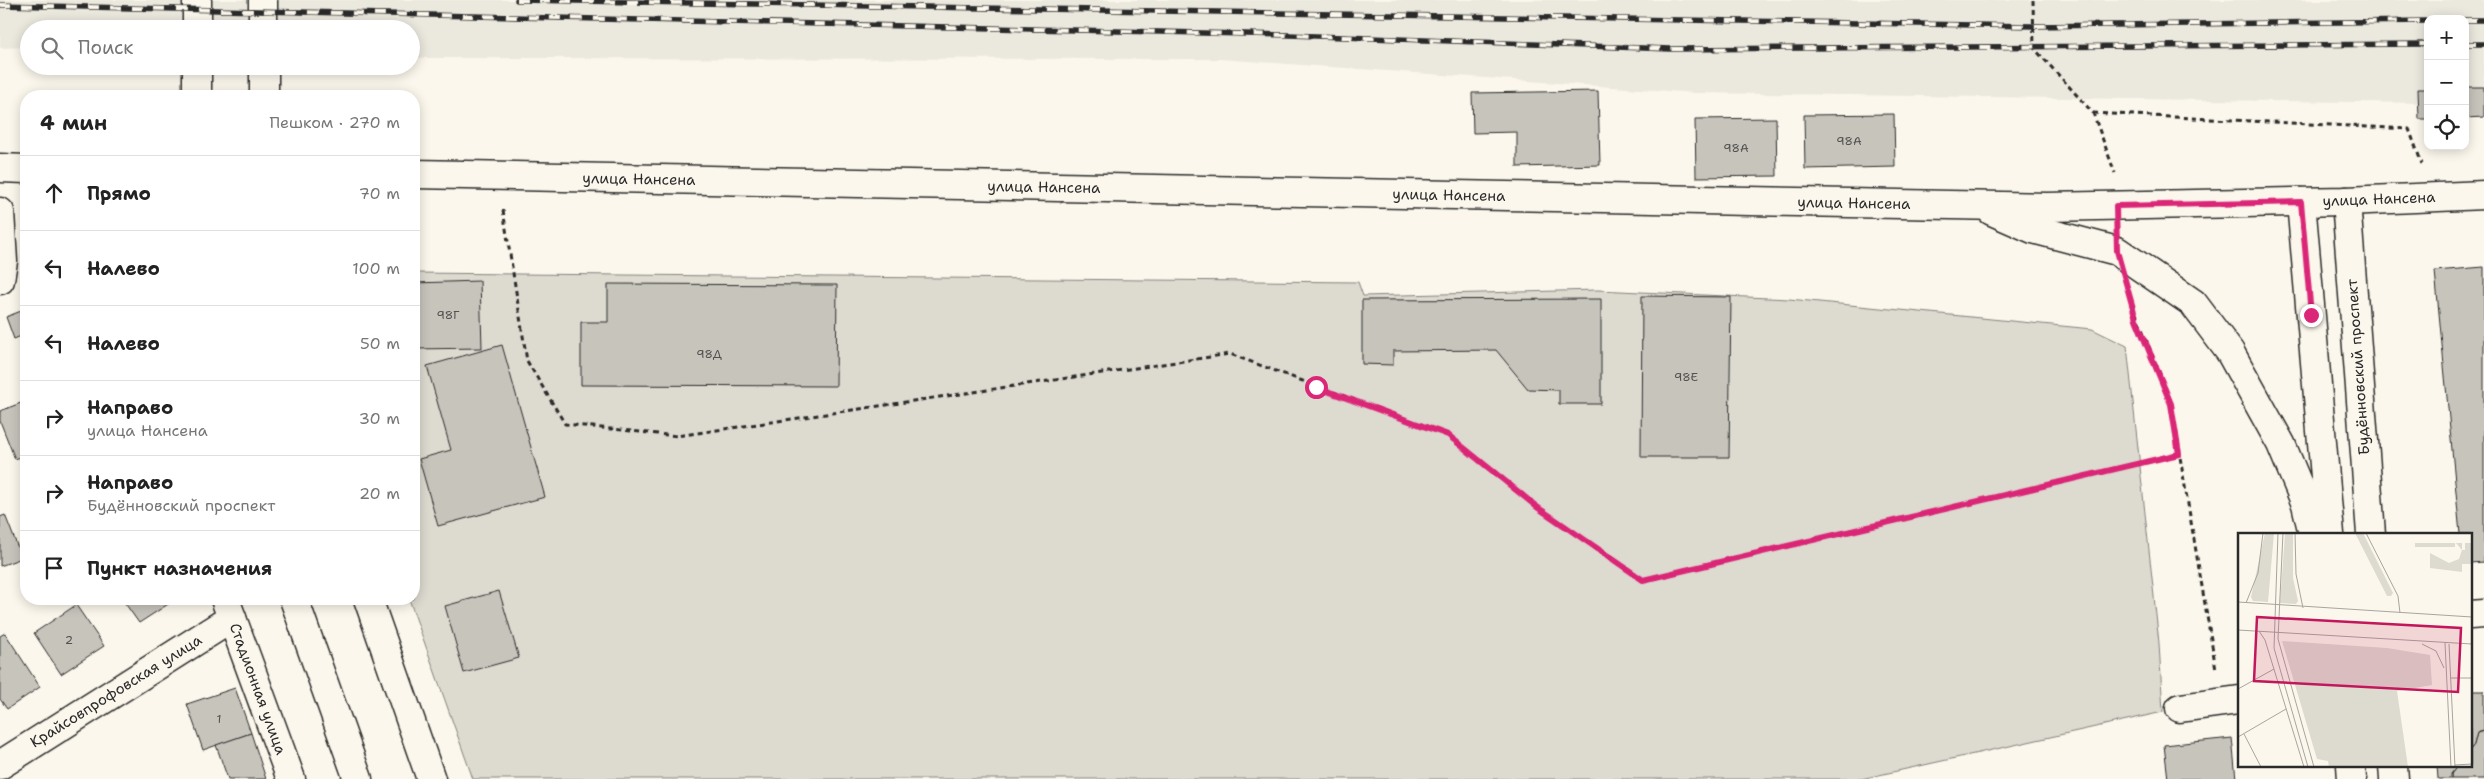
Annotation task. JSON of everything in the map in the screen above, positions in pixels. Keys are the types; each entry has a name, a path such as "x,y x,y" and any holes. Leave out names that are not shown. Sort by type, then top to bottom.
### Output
{"main road":[{"path":"197,0 197,20"},
{"path":"263,0 263,20"},
{"path":"197,75 197,90"},
{"path":"264,75 264,90"},
{"name":"улица Нансена","path":"420,174 1979,206 2116,206 2301,202 2484,195"},
{"name":"Будённовский проспект","path":"2346,201 2371,533"},
{"path":"2301,202 2330,533"},
{"path":"1979,206 2033,229 2117,251 2193,303 2230,352 2281,444 2306,504 2313,533"},
{"path":"0,212 4,261 0,280"},
{"path":"296,605 358,779"},
{"path":"370,605 431,779"},
{"name":"Крайсовпрофовская улица","path":"0,765 229,608"},
{"name":"Стадионная улица","path":"229,608 291,779"},
{"path":"2180,708 2230,701"},
{"path":"2351,766 2352,779"},
{"path":"2393,766 2394,779"}],"path":[{"path":"2033,0 2034,48 2093,113 2116,175 2116,206"},
{"path":"2093,113 2409,129 2434,197"},
{"path":"498,176 527,361 565,424 677,436 1230,354 1448,435 1537,507 1643,580 2179,454"},
{"path":"2132,302 2171,404 2179,454 2230,701"}],"shaded area":[{"path":"0,0 2484,0 2484,103 2469,103 2469,15 2424,15 2424,103 1696,93 1220,59 420,58 420,20 20,20 20,47 0,48"},
{"path":"420,273 1358,282 1363,296 1598,290 1789,299 2092,329 2127,346 2159,643 2163,712 1861,779 473,779 411,605 420,605"}],"building":[{"path":"2469,87 2484,87 2484,117 2469,118"},
{"path":"2418,89 2424,89 2424,119 2419,119"},
{"path":"1598,91 1600,165 1517,167 1517,132 1473,133 1472,93"},
{"path":"1894,114 1895,167 1805,169 1804,115"},
{"path":"1776,118 1777,176 1696,177 1695,119"},
{"path":"2484,267 2484,562 2472,563 2472,533 2460,533 2435,271"},
{"path":"480,281 482,348 420,349 420,283"},
{"path":"608,284 837,285 836,386 581,385 581,322 608,322"},
{"path":"1642,296 1731,297 1729,457 1641,457"},
{"path":"1601,299 1601,404 1559,404 1559,390 1528,389 1496,350 1393,351 1393,365 1362,364 1362,300"},
{"path":"20,311 20,336 14,339 6,317"},
{"path":"502,345 545,497 438,526 420,459 451,450 427,366"},
{"path":"20,403 20,457 15,459 0,421 0,411"},
{"path":"5,515 20,553 20,559 0,566 0,517"},
{"path":"499,591 519,658 464,673 445,606"},
{"path":"76,605 104,646 61,674 34,633"},
{"path":"126,605 167,605 139,623"},
{"path":"5,633 40,687 7,709 0,699 0,636"},
{"path":"235,688 251,733 203,750 187,704"},
{"path":"2472,691 2484,691 2484,731 2477,733 2472,748"},
{"path":"2484,731 2484,779 2451,779 2451,774 2457,766 2472,766 2472,748 2477,733"},
{"path":"251,733 266,779 228,779 216,745"},
{"path":"2232,738 2236,779 2168,779 2164,745"},
{"path":"2437,766 2457,766 2451,774 2451,779 2438,779"}],"railway":[{"path":"517,0 2033,26 2424,21"},
{"path":"0,5 1289,35 1671,49 2424,44"},
{"path":"2469,20 2484,20"},
{"path":"2469,44 2484,44"}],"route":[{"path":"1316,387 1448,435 1537,507 1643,580 2179,454 2171,404 2136,319 2117,251 2116,206 2301,202 2311,315"}]}
